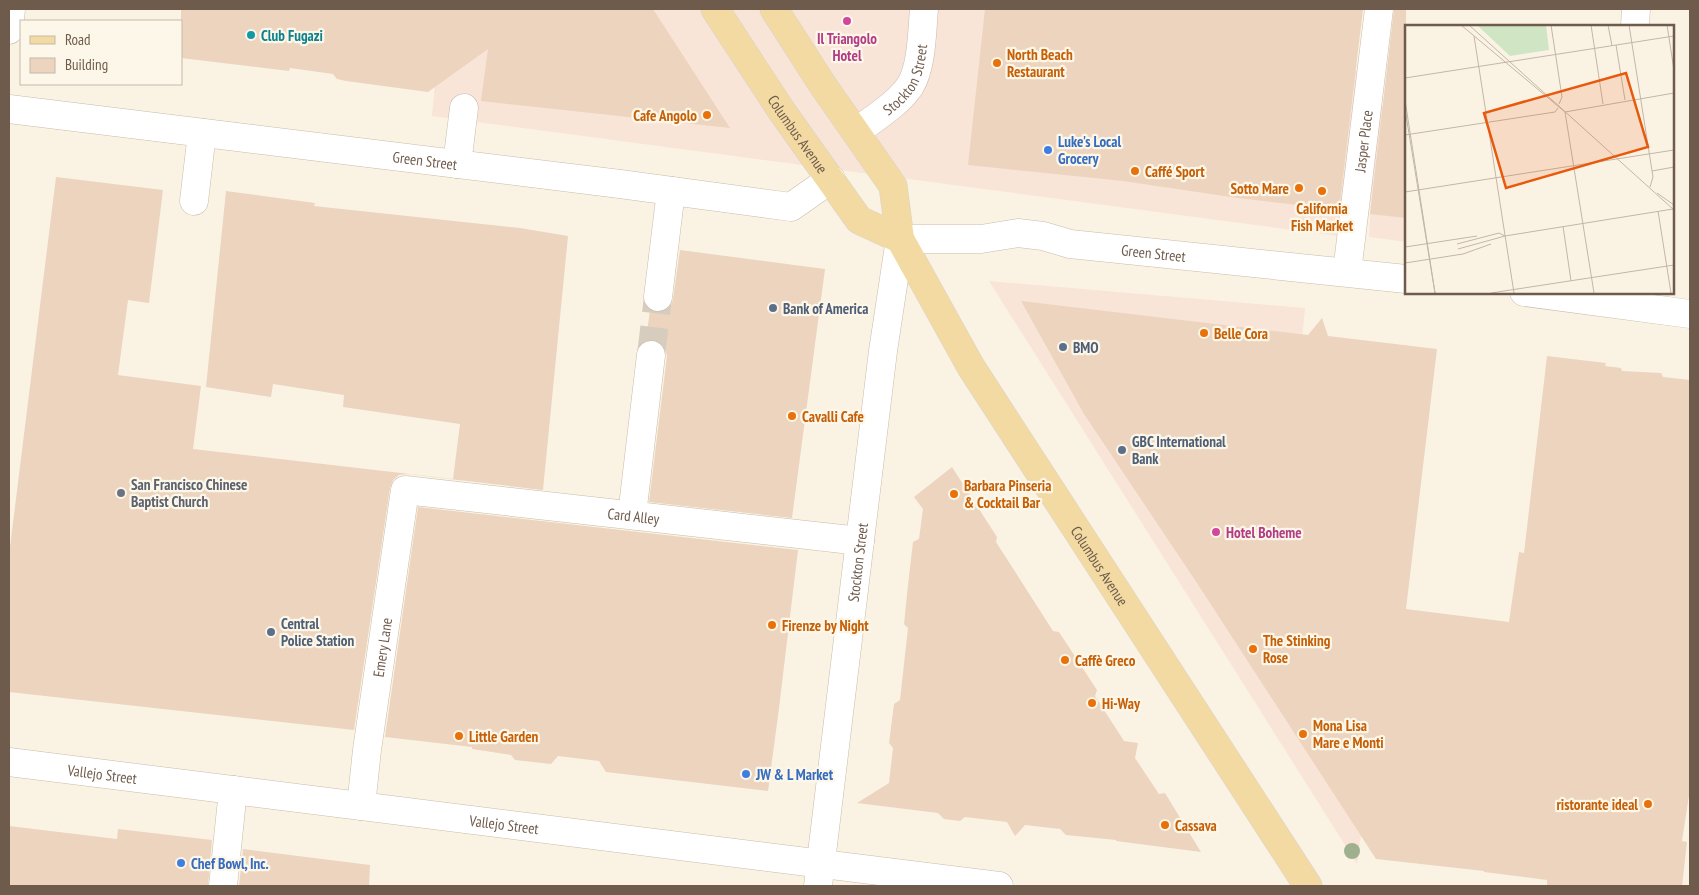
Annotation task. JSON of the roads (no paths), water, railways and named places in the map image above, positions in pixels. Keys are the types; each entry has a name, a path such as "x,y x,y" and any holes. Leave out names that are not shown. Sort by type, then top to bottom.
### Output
{"main road":[{"name":"Columbus Avenue","path":"716,9 782,110 859,220 900,239"},
{"name":"Columbus Avenue","path":"774,9 822,84 893,186 900,239 971,366 1308,886"}],"street":[{"path":"9,30 11,9"},
{"name":"Stockton Street","path":"856,132 893,104 910,85 918,65 924,9"},
{"name":"Jasper Place","path":"1347,272 1380,9"},
{"path":"1635,25 1636,9"},
{"path":"457,164 464,108"},
{"name":"Green Street","path":"9,109 791,207 831,180"},
{"path":"194,201 202,133"},
{"path":"658,297 671,191"},
{"name":"Green Street","path":"900,239 981,239 1018,233 1043,236 1070,244 1405,279"},
{"name":"Stockton Street","path":"819,875 882,360 900,239"},
{"path":"1550,294 1603,298 1690,314"},
{"path":"632,515 651,355"},
{"name":"Card Alley","path":"406,490 860,540"},
{"name":"Emery Lane","path":"361,806 367,750 406,490"},
{"name":"Vallejo Street","path":"9,762 361,806 819,875 999,886"},
{"path":"223,886 233,790"}],"tunnel":[{"path":"651,355 658,297"}],"place":[{"name":"Il Triangolo Hotel","path":"847,21"},
{"name":"Club Fugazi","path":"251,35"},
{"name":"North Beach Restaurant","path":"997,63"},
{"name":"Cafe Angolo","path":"707,115"},
{"name":"Luke's Local Grocery","path":"1048,150"},
{"name":"Caffé Sport","path":"1135,171"},
{"name":"Sotto Mare","path":"1299,188"},
{"name":"California Fish Market","path":"1322,191"},
{"name":"Bank of America","path":"773,308"},
{"name":"Belle Cora","path":"1204,333"},
{"name":"BMO","path":"1063,347"},
{"name":"Cavalli Cafe","path":"792,416"},
{"name":"GBC International Bank","path":"1122,450"},
{"name":"San Francisco Chinese Baptist Church","path":"121,493"},
{"name":"Barbara Pinseria & Cocktail Bar","path":"954,494"},
{"name":"Hotel Boheme","path":"1216,532"},
{"name":"Firenze by Night","path":"772,625"},
{"name":"Central Police Station","path":"271,632"},
{"name":"The Stinking Rose","path":"1253,649"},
{"name":"Caffè Greco","path":"1065,660"},
{"name":"Hi-Way","path":"1092,703"},
{"name":"Mona Lisa Mare e Monti","path":"1303,734"},
{"name":"Little Garden","path":"459,736"},
{"name":"JW & L Market","path":"746,774"},
{"name":"ristorante ideal","path":"1648,804"},
{"name":"Cassava","path":"1165,825"},
{"name":"Chef Bowl, Inc.","path":"181,863"}]}
